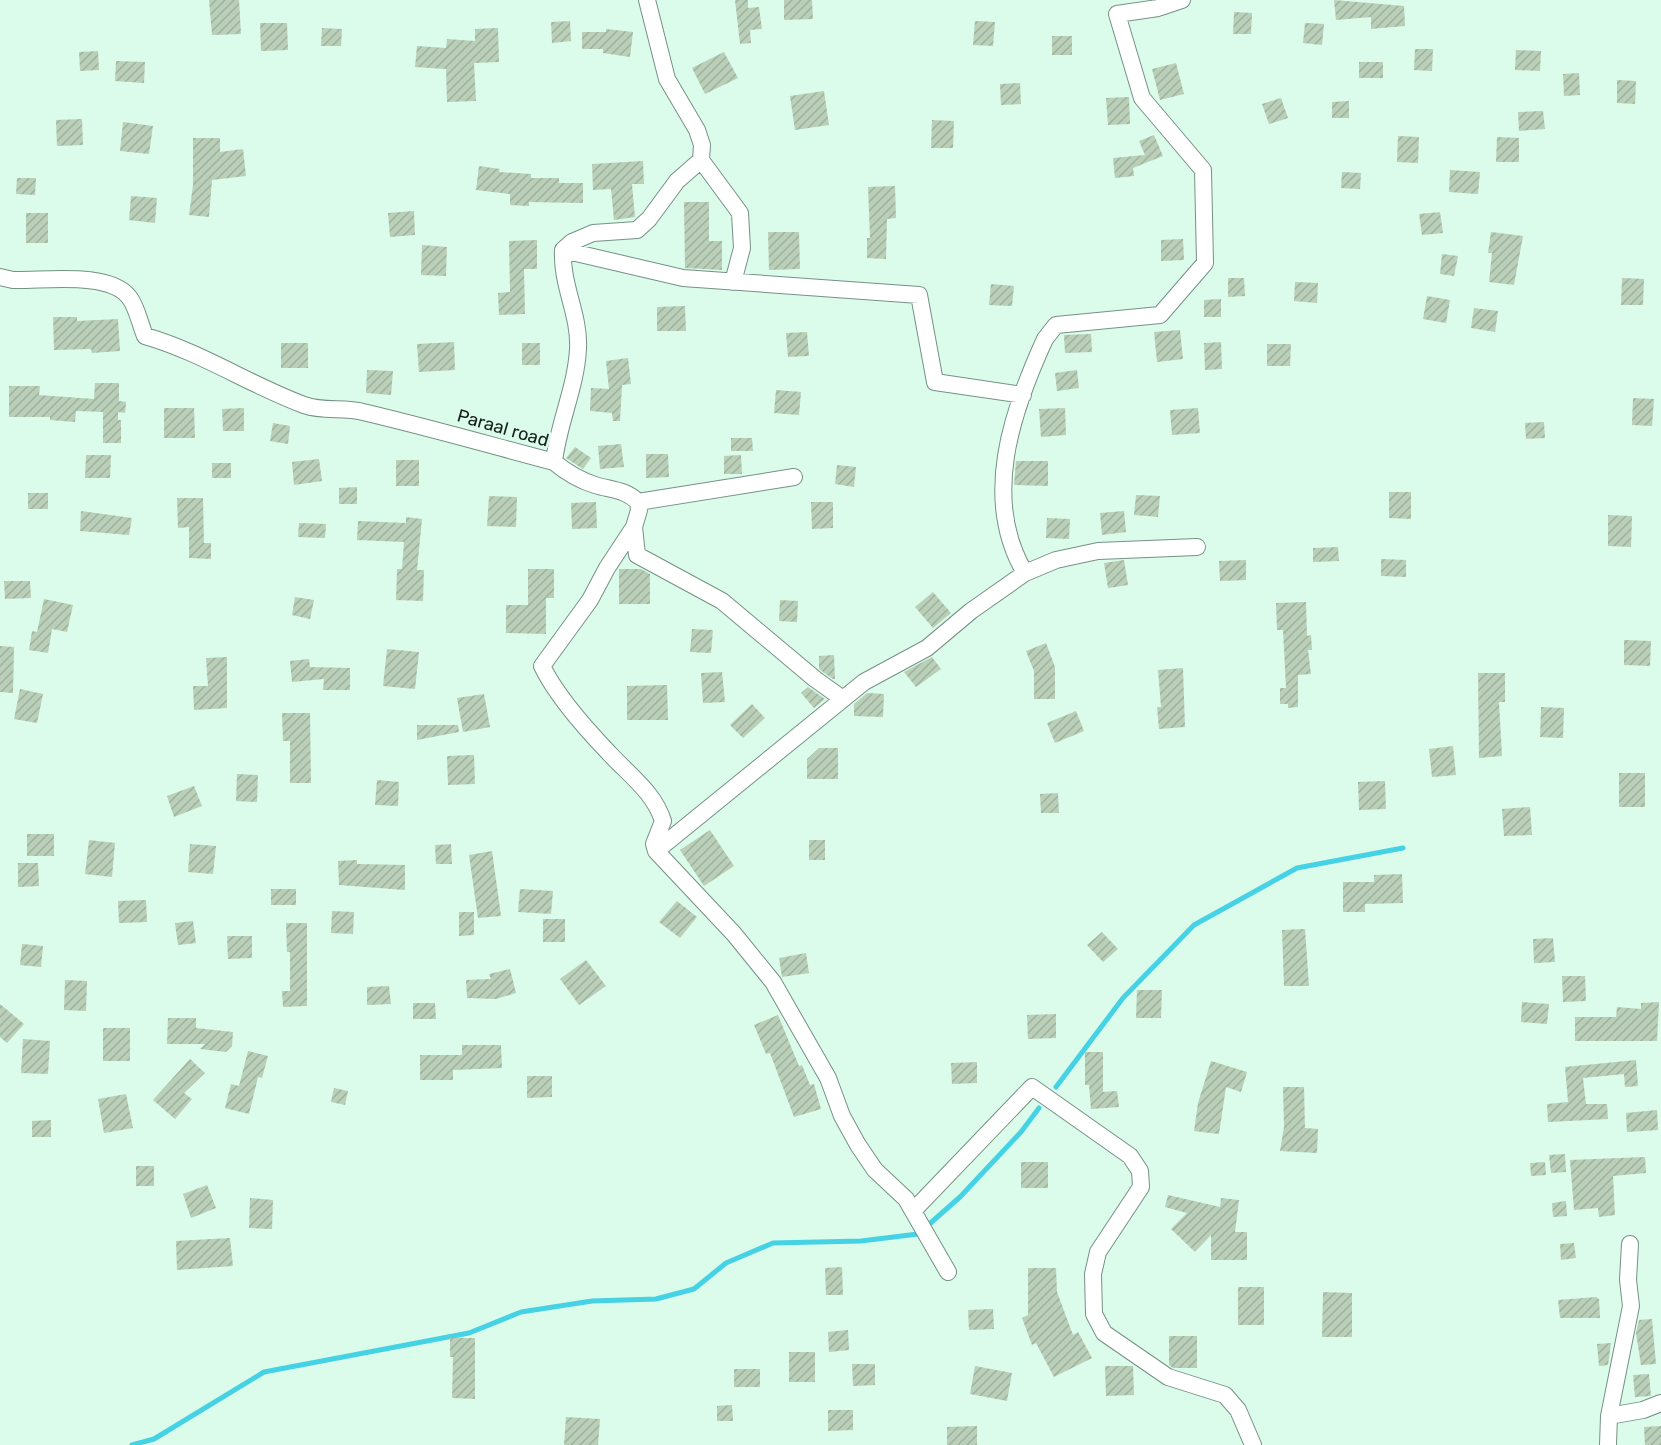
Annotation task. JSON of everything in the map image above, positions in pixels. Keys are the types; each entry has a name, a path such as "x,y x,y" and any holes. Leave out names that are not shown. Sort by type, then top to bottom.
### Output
{"street":[{"path":"647,0 667,79 697,130 702,146 701,160 740,213 742,248 733,282"},
{"path":"1025,573 1007,536 1003,483 1006,441 1045,339 1056,325 1160,315 1205,263 1203,170 1142,98 1117,14 1158,8 1182,0"},
{"path":"563,250 572,242 593,233 638,230 677,181 701,160"},
{"path":"563,250 683,278 919,295 934,381 1023,395"},
{"name":"Paraal road","path":"0,277 104,281 120,288 129,298 145,336 168,342 281,396 308,406 357,410 554,462 567,413 578,349 574,315 565,285 563,250"},
{"path":"554,462 568,473 595,485 620,490 638,502 794,477"},
{"path":"638,502 639,510 634,527 607,568 590,600 542,666 549,681 608,753 654,799 663,821 654,844 656,851 734,934 773,982 828,1078 842,1116 858,1145 875,1170 906,1198 948,1272"},
{"path":"634,527 637,555 722,601 815,679 843,699"},
{"path":"656,851 864,682 927,648 971,611 1025,573 1056,560 1098,551 1197,547"},
{"path":"915,1216 1032,1087 1130,1155 1140,1171 1141,1187 1098,1252 1093,1274 1094,1314 1104,1334 1168,1377 1225,1395 1238,1410 1253,1445"},
{"path":"1608,1445 1609,1416 1631,1306 1628,1280 1630,1244"},
{"path":"1609,1416 1643,1410 1661,1403"}],"building":[{"path":"209,0 239,0 241,34 212,35"},
{"path":"735,0 748,0 748,8 759,7 762,29 750,30 751,43 740,44"},
{"path":"784,0 812,0 813,19 784,20"},
{"path":"1334,0 1404,6 1405,26 1371,29 1371,17 1336,20"},
{"path":"1234,12 1252,13 1251,34 1233,34"},
{"path":"570,21 571,41 552,43 551,22"},
{"path":"975,21 995,22 993,46 973,45"},
{"path":"260,23 287,23 288,50 261,51"},
{"path":"1305,23 1324,24 1322,45 1303,43"},
{"path":"322,28 342,29 341,46 321,46"},
{"path":"498,28 499,62 474,63 476,101 447,102 446,69 415,67 417,46 446,48 447,39 475,41 475,29"},
{"path":"606,29 633,32 630,57 603,53 603,49 582,49 582,32 606,32"},
{"path":"1052,36 1072,36 1072,55 1052,55"},
{"path":"1415,49 1433,49 1432,71 1414,70"},
{"path":"1516,50 1541,51 1540,71 1515,70"},
{"path":"98,51 99,70 80,71 79,52"},
{"path":"724,52 738,78 705,94 692,68"},
{"path":"116,61 145,62 144,83 115,81"},
{"path":"1359,62 1383,62 1383,78 1359,78"},
{"path":"1176,63 1184,94 1160,100 1152,69"},
{"path":"1579,73 1580,95 1564,96 1563,74"},
{"path":"1617,80 1636,81 1635,104 1617,103"},
{"path":"1020,83 1021,104 1001,105 1000,84"},
{"path":"824,91 829,125 795,130 790,96"},
{"path":"1129,97 1130,124 1108,125 1106,98"},
{"path":"1281,98 1288,118 1269,124 1262,104"},
{"path":"1349,101 1349,118 1332,118 1332,102"},
{"path":"1543,111 1545,129 1519,131 1518,112"},
{"path":"82,119 83,145 57,146 56,120"},
{"path":"932,120 954,121 953,148 931,148"},
{"path":"123,122 153,126 149,154 120,151"},
{"path":"1154,135 1163,156 1133,168 1134,176 1115,178 1113,158 1145,155 1139,141"},
{"path":"1398,136 1419,137 1418,163 1397,162"},
{"path":"1497,137 1519,138 1519,162 1496,162"},
{"path":"193,138 220,138 220,152 243,149 246,176 212,180 209,217 189,215 193,185"},
{"path":"643,161 644,184 632,184 635,217 614,220 611,189 593,190 592,164"},
{"path":"479,166 500,169 499,172 531,174 531,178 559,178 559,183 583,183 583,203 529,202 529,206 510,205 510,194 476,190"},
{"path":"1450,170 1480,172 1478,194 1449,192"},
{"path":"1342,172 1361,173 1360,189 1341,188"},
{"path":"17,178 36,178 35,195 16,194"},
{"path":"895,186 896,218 887,219 886,259 867,258 867,238 870,238 868,187"},
{"path":"131,196 157,198 155,223 129,220"},
{"path":"684,202 709,202 709,241 722,241 722,270 685,268"},
{"path":"414,211 415,235 390,237 388,213"},
{"path":"1440,212 1443,233 1422,235 1419,214"},
{"path":"26,213 48,213 48,243 26,243"},
{"path":"768,232 799,232 800,269 769,270"},
{"path":"1491,232 1523,236 1514,285 1489,282 1492,253 1488,253"},
{"path":"1183,239 1184,260 1161,261 1161,240"},
{"path":"537,240 537,269 524,269 525,314 499,315 498,293 510,292 509,241"},
{"path":"422,245 447,247 446,276 421,275"},
{"path":"1442,254 1458,256 1454,276 1440,274"},
{"path":"1228,278 1244,278 1245,296 1228,297"},
{"path":"1622,278 1644,279 1643,305 1621,305"},
{"path":"1295,282 1318,283 1317,303 1294,301"},
{"path":"991,284 1014,286 1012,306 989,305"},
{"path":"1427,296 1450,300 1446,323 1423,319"},
{"path":"1221,299 1221,317 1204,317 1204,300"},
{"path":"685,306 686,331 657,331 657,307"},
{"path":"1474,308 1498,311 1495,332 1471,328"},
{"path":"53,317 77,317 77,321 118,319 120,351 92,353 91,349 54,350"},
{"path":"1180,330 1183,359 1157,362 1154,332"},
{"path":"807,332 809,356 788,357 786,333"},
{"path":"1091,334 1092,352 1065,353 1064,335"},
{"path":"454,342 455,370 419,372 417,344"},
{"path":"1221,342 1222,369 1205,370 1204,343"},
{"path":"281,343 308,343 308,368 281,368"},
{"path":"522,343 540,343 540,365 522,365"},
{"path":"1267,344 1291,344 1290,366 1267,366"},
{"path":"628,358 631,384 622,385 620,421 613,421 612,413 590,411 591,388 609,389 606,361"},
{"path":"367,370 393,371 391,395 366,393"},
{"path":"1077,370 1079,388 1057,391 1055,373"},
{"path":"95,383 119,383 119,401 126,402 125,413 118,412 118,420 121,420 121,443 103,443 103,412 76,411 75,422 50,420 50,417 9,417 9,386 40,386 39,395 94,399"},
{"path":"776,390 801,392 799,415 774,413"},
{"path":"1633,398 1654,399 1652,426 1632,425"},
{"path":"164,408 194,408 195,438 164,438"},
{"path":"244,408 244,431 223,431 222,409"},
{"path":"1065,408 1066,435 1041,437 1039,409"},
{"path":"1198,408 1200,433 1172,435 1170,410"},
{"path":"1544,422 1545,438 1526,439 1525,423"},
{"path":"273,423 290,426 288,444 270,441"},
{"path":"731,438 752,438 753,451 731,451"},
{"path":"621,444 624,467 600,469 598,446"},
{"path":"575,447 591,458 583,469 566,458"},
{"path":"646,454 668,454 669,477 646,478"},
{"path":"86,455 111,455 110,478 85,478"},
{"path":"741,455 742,474 724,474 724,456"},
{"path":"319,459 322,481 294,485 292,462"},
{"path":"396,460 419,460 419,486 396,486"},
{"path":"1016,461 1048,461 1048,486 1014,485"},
{"path":"212,463 231,463 231,478 212,478"},
{"path":"837,465 856,467 854,487 835,484"},
{"path":"357,487 357,504 339,504 339,488"},
{"path":"1389,492 1411,492 1411,519 1389,518"},
{"path":"28,493 48,493 48,509 28,509"},
{"path":"1136,495 1160,496 1158,517 1134,515"},
{"path":"489,496 517,497 516,527 487,526"},
{"path":"177,498 203,498 204,543 211,543 211,559 189,558 189,527 178,528"},
{"path":"596,502 597,528 572,529 571,503"},
{"path":"811,502 833,502 833,528 812,529"},
{"path":"81,511 132,518 129,535 80,531"},
{"path":"1124,511 1126,532 1102,535 1100,513"},
{"path":"1608,515 1632,516 1631,547 1608,546"},
{"path":"406,517 422,519 417,570 424,570 423,601 396,600 397,569 402,569 404,542 357,540 358,521 406,523"},
{"path":"1047,518 1070,519 1069,539 1046,538"},
{"path":"299,523 326,524 325,538 298,537"},
{"path":"1338,547 1339,561 1313,562 1313,548"},
{"path":"1381,559 1406,560 1406,577 1381,576"},
{"path":"1124,560 1128,585 1108,588 1104,563"},
{"path":"1246,560 1246,580 1220,581 1219,561"},
{"path":"528,569 554,569 554,598 546,598 546,634 506,633 506,605 528,605"},
{"path":"619,569 641,569 650,574 650,604 619,604"},
{"path":"4,581 30,581 31,598 5,599"},
{"path":"933,592 951,613 933,628 915,607"},
{"path":"295,597 314,600 310,619 292,615"},
{"path":"44,599 73,605 67,632 52,629 48,653 29,650 32,631 37,632"},
{"path":"780,600 798,601 797,622 779,621"},
{"path":"1306,602 1307,636 1311,635 1312,650 1308,650 1311,674 1298,675 1298,707 1288,708 1288,704 1280,704 1280,688 1286,688 1283,630 1277,630 1276,603"},
{"path":"692,629 713,630 711,653 690,652"},
{"path":"1624,640 1651,641 1650,666 1624,665"},
{"path":"1046,643 1055,667 1055,699 1034,699 1034,671 1026,651"},
{"path":"0,646 14,647 13,693 0,692"},
{"path":"387,649 419,652 415,689 383,686"},
{"path":"834,655 835,679 833,679 819,669 819,656"},
{"path":"227,657 227,708 194,710 193,686 208,686 206,658"},
{"path":"932,657 941,669 916,687 904,672"},
{"path":"309,659 310,667 350,668 350,690 323,690 324,679 292,682 290,661"},
{"path":"1183,668 1185,727 1159,729 1157,707 1161,707 1158,670"},
{"path":"722,672 725,702 703,703 701,673"},
{"path":"1478,673 1505,673 1505,702 1499,702 1502,756 1479,758"},
{"path":"667,685 668,720 627,720 627,686"},
{"path":"808,687 825,699 814,708 801,693"},
{"path":"20,689 43,694 37,723 14,719"},
{"path":"867,693 884,694 883,717 854,716 854,704"},
{"path":"484,694 490,727 463,732 457,698"},
{"path":"752,704 765,718 743,738 730,725"},
{"path":"1541,707 1564,708 1563,738 1540,737"},
{"path":"1076,711 1084,731 1055,743 1047,723"},
{"path":"282,713 310,713 311,783 290,783 290,741 283,741"},
{"path":"417,725 458,725 459,732 417,740"},
{"path":"1453,746 1456,775 1432,777 1429,749"},
{"path":"819,748 838,748 838,779 807,779 807,759"},
{"path":"474,755 475,784 448,785 447,756"},
{"path":"1619,773 1645,773 1645,807 1619,807"},
{"path":"237,774 258,775 257,802 236,801"},
{"path":"377,780 399,782 398,806 375,805"},
{"path":"1385,781 1386,809 1359,810 1358,782"},
{"path":"194,786 202,806 174,817 167,796"},
{"path":"1058,793 1059,813 1041,813 1040,794"},
{"path":"1530,807 1532,835 1504,836 1502,809"},
{"path":"710,830 734,866 704,886 680,850"},
{"path":"27,834 54,834 54,856 27,856"},
{"path":"89,840 115,843 112,877 85,874"},
{"path":"809,840 825,840 825,860 809,860"},
{"path":"190,844 216,846 213,874 188,872"},
{"path":"451,844 452,864 436,864 435,845"},
{"path":"492,851 501,916 478,918 469,855"},
{"path":"357,860 357,864 405,865 405,890 339,885 338,861"},
{"path":"18,863 38,863 39,886 18,887"},
{"path":"1402,874 1403,903 1365,904 1365,912 1343,912 1343,882 1374,882 1374,875"},
{"path":"271,889 296,889 296,905 271,905"},
{"path":"520,889 553,891 551,914 518,912"},
{"path":"146,900 147,922 119,923 118,901"},
{"path":"677,901 697,917 680,938 659,922"},
{"path":"332,911 354,912 353,934 331,933"},
{"path":"459,912 474,912 474,935 459,936"},
{"path":"543,919 565,919 565,942 543,942"},
{"path":"193,921 196,943 178,945 175,923"},
{"path":"286,923 307,923 307,1006 283,1007 282,991 290,991 290,952 287,952"},
{"path":"1305,929 1309,986 1284,986 1282,930"},
{"path":"1102,932 1118,949 1103,962 1087,945"},
{"path":"227,936 252,936 252,958 228,959"},
{"path":"1553,938 1555,962 1534,963 1533,939"},
{"path":"22,944 43,946 41,967 20,965"},
{"path":"806,953 809,973 782,977 779,958"},
{"path":"586,960 606,986 579,1005 560,979"},
{"path":"510,969 516,993 496,999 467,998 466,980 491,979 489,974"},
{"path":"1562,976 1585,976 1586,1001 1563,1002"},
{"path":"65,980 87,981 86,1011 64,1010"},
{"path":"389,986 391,1004 367,1005 367,987"},
{"path":"1137,990 1162,990 1161,1018 1136,1018"},
{"path":"1522,1002 1549,1004 1547,1024 1521,1022"},
{"path":"1659,1002 1657,1041 1575,1041 1575,1017 1616,1017 1617,1007 1641,1009 1641,1003"},
{"path":"413,1003 435,1003 436,1019 413,1019"},
{"path":"0,1004 24,1024 7,1043 0,1037"},
{"path":"1056,1014 1056,1038 1028,1039 1027,1015"},
{"path":"778,1015 799,1066 802,1065 810,1085 814,1084 821,1109 794,1117 770,1053 766,1054 754,1025"},
{"path":"168,1018 196,1018 196,1028 233,1032 232,1046 226,1052 200,1049 205,1044 167,1044"},
{"path":"103,1028 130,1028 130,1061 103,1061"},
{"path":"23,1039 50,1041 48,1074 21,1073"},
{"path":"462,1045 501,1045 502,1068 453,1070 453,1080 420,1080 420,1055 462,1055"},
{"path":"248,1051 268,1056 262,1078 258,1077 249,1114 225,1108 231,1084 239,1086"},
{"path":"1085,1052 1103,1052 1103,1092 1117,1091 1119,1107 1091,1109 1089,1085 1085,1085"},
{"path":"190,1059 205,1073 184,1093 192,1099 175,1119 153,1100"},
{"path":"1636,1060 1638,1086 1625,1087 1624,1074 1583,1078 1586,1104 1607,1104 1608,1119 1548,1122 1547,1104 1568,1102 1565,1067"},
{"path":"1211,1061 1247,1072 1241,1092 1226,1087 1219,1134 1194,1131 1198,1103"},
{"path":"977,1062 977,1083 952,1084 951,1063"},
{"path":"527,1076 552,1076 552,1097 527,1098"},
{"path":"1283,1087 1304,1087 1305,1128 1318,1129 1317,1153 1280,1151 1284,1127"},
{"path":"334,1088 348,1091 345,1105 331,1102"},
{"path":"126,1094 133,1128 104,1133 98,1099"},
{"path":"1657,1110 1658,1130 1627,1132 1626,1113"},
{"path":"51,1120 51,1137 32,1137 32,1121"},
{"path":"1565,1154 1566,1172 1551,1173 1549,1155"},
{"path":"1645,1157 1646,1173 1613,1176 1615,1215 1599,1217 1598,1208 1574,1210 1570,1160"},
{"path":"1021,1162 1048,1162 1048,1188 1021,1188"},
{"path":"1545,1162 1546,1175 1531,1176 1530,1163"},
{"path":"136,1166 154,1166 154,1186 136,1186"},
{"path":"207,1185 216,1208 191,1218 183,1194"},
{"path":"1168,1195 1220,1207 1221,1198 1239,1200 1235,1232 1247,1232 1247,1260 1211,1260 1211,1235 1195,1252 1171,1229 1187,1213 1165,1207"},
{"path":"250,1198 273,1200 272,1229 249,1228"},
{"path":"1566,1201 1567,1216 1553,1217 1552,1203"},
{"path":"230,1238 233,1266 177,1270 176,1241"},
{"path":"1574,1243 1576,1258 1561,1260 1560,1244"},
{"path":"842,1267 843,1295 826,1295 825,1268"},
{"path":"1028,1268 1056,1268 1057,1292 1073,1335 1078,1332 1092,1358 1054,1377 1036,1343 1032,1345 1022,1318 1028,1315"},
{"path":"1238,1287 1264,1287 1264,1325 1238,1325"},
{"path":"1323,1292 1352,1293 1352,1337 1322,1337"},
{"path":"1596,1297 1599,1299 1600,1318 1560,1318 1558,1300"},
{"path":"993,1309 994,1329 969,1330 968,1310"},
{"path":"1652,1319 1656,1364 1641,1365 1636,1333 1639,1320"},
{"path":"848,1330 849,1350 829,1352 828,1332"},
{"path":"1169,1336 1197,1336 1197,1368 1173,1368 1169,1365"},
{"path":"450,1338 475,1338 475,1399 452,1398 453,1357 450,1357"},
{"path":"1611,1343 1608,1365 1599,1366 1597,1344"},
{"path":"789,1352 815,1352 815,1382 789,1382"},
{"path":"852,1364 875,1364 875,1385 853,1386"},
{"path":"975,1366 1012,1373 1007,1401 970,1394"},
{"path":"1105,1366 1133,1366 1134,1395 1106,1396"},
{"path":"734,1369 760,1369 760,1387 734,1387"},
{"path":"1649,1374 1651,1396 1635,1397 1633,1375"},
{"path":"732,1405 733,1421 717,1421 717,1406"},
{"path":"828,1410 853,1410 853,1430 828,1431"},
{"path":"566,1417 600,1419 598,1445 564,1445"},
{"path":"977,1426 977,1445 947,1445 947,1427"},
{"path":"1661,1426 1661,1445 1645,1445 1644,1427"}],"waterway":[{"path":"1056,1087 1123,998 1194,925 1297,868 1403,848"},
{"path":"132,1445 154,1439 264,1372 469,1333 521,1312 592,1301 656,1299 694,1289 726,1263 773,1243 861,1241 918,1234 960,1197 1021,1132 1039,1108"}]}
